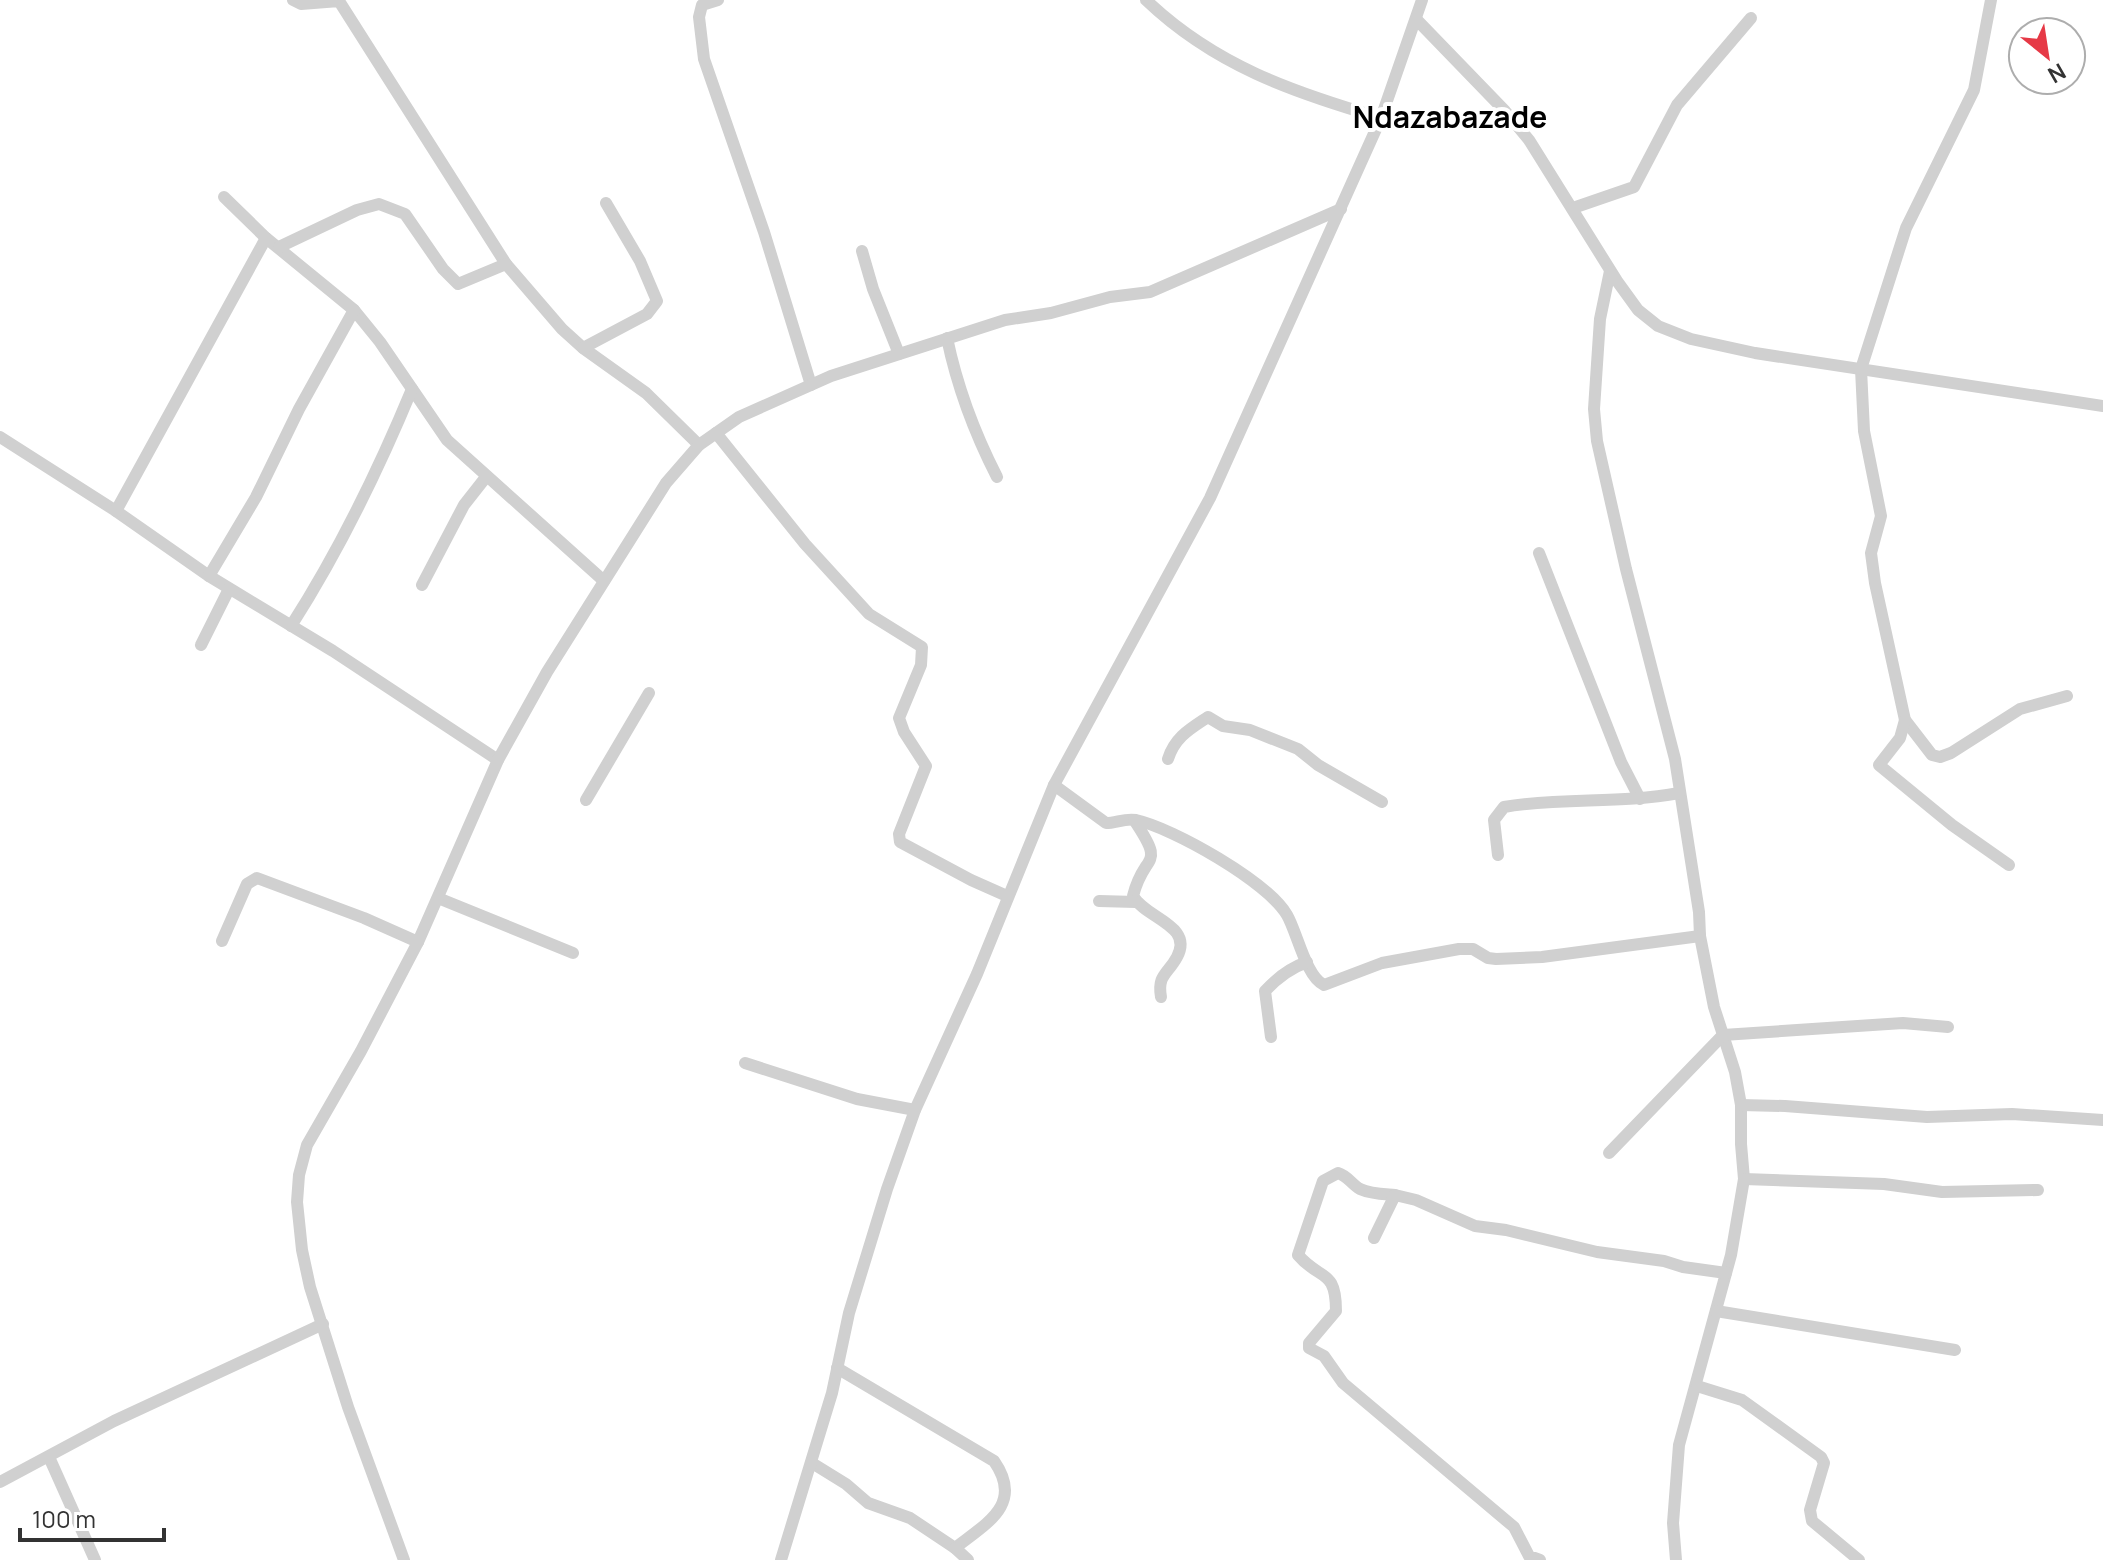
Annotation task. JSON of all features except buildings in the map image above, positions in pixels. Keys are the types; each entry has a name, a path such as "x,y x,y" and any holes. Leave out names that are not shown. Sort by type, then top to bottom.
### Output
{"street":[{"path":"293,0 301,4 339,1 506,264 541,308 583,348 646,393 699,445"},
{"path":"718,0 702,5 699,17 704,59 764,232 811,385"},
{"path":"1146,0 1193,40 1241,68 1307,97 1381,118"},
{"path":"781,1560 812,1463 849,1313 915,1110 977,974 1054,785 1210,498 1381,118 1422,0"},
{"path":"1991,0 1974,90 1906,228 1861,369 1864,431 1881,516 1871,553 1905,720 1932,755 1940,757 1968,744 2020,709 2067,696"},
{"path":"1573,208 1634,187 1677,105 1751,18"},
{"path":"1416,19 1513,120 1537,151 1610,271 1638,310 1658,326 1691,339 1755,353 2103,406"},
{"path":"224,197 266,238 354,310 447,440 604,581"},
{"path":"583,348 647,314 657,301 640,261 606,203"},
{"path":"279,247 357,210 379,204 405,214 436,260 458,284 506,264"},
{"path":"404,1560 348,1407 310,1287 297,1202 299,1175 307,1145 418,942 498,760 547,672 666,483 699,445 739,417 811,385 1005,320 1051,313 1110,297 1150,292 1341,209"},
{"path":"116,511 266,238"},
{"path":"862,251 899,354"},
{"path":"1610,271 1598,344 1594,409 1597,441 1669,735 1699,912 1700,936 1714,1007 1735,1072 1741,1105 1744,1179 1726,1273 1679,1445 1673,1523 1676,1560"},
{"path":"209,576 256,497 299,409 354,310"},
{"path":"947,338 974,426 997,477"},
{"path":"291,626 318,584 364,495 412,389"},
{"path":"716,433 805,544 869,614 922,647 921,665 899,718 904,732 926,766 899,834 900,842 1007,896"},
{"path":"0,437 116,511 229,589 498,760"},
{"path":"422,585 464,505 486,477"},
{"path":"1539,553 1621,762 1640,799"},
{"path":"201,645 229,589"},
{"path":"586,800 649,693"},
{"path":"1168,759 1172,745 1183,733 1208,717 1223,726 1250,730 1298,749 1318,765 1382,802"},
{"path":"1905,720 1900,738 1879,765 1952,825 2009,865"},
{"path":"1054,785 1106,823 1134,820 1194,843 1270,895 1287,915 1307,962 1318,982 1324,985 1397,959 1459,949 1473,949 1496,959 1542,957 1700,936"},
{"path":"1498,855 1494,820 1504,807 1527,803 1640,799 1679,793"},
{"path":"1134,820 1153,850"},
{"path":"1161,997 1159,985 1175,961 1182,939 1136,902 1133,896 1156,843 1169,831"},
{"path":"222,941 247,884 257,878 418,942"},
{"path":"438,898 573,953"},
{"path":"1099,901 1136,902"},
{"path":"1271,1037 1265,991 1295,966 1307,962"},
{"path":"1609,1153 1723,1035 1903,1023 1948,1027"},
{"path":"745,1063 857,1099 915,1110"},
{"path":"1741,1105 1927,1117 2012,1114 2103,1120"},
{"path":"1530,1559 1514,1527 1343,1383 1324,1356 1309,1348 1309,1343 1336,1311 1336,1291 1325,1275 1304,1263 1298,1255 1323,1181 1338,1173 1358,1188 1416,1200 1475,1226 1506,1230 1597,1252 1726,1273"},
{"path":"1744,1179 1884,1184 1942,1192 2038,1190"},
{"path":"1374,1238 1395,1195"},
{"path":"1716,1311 1955,1350"},
{"path":"0,1482 114,1421 323,1324"},
{"path":"837,1368 994,1461 1004,1476 1006,1491 1002,1507 955,1548"},
{"path":"1697,1386 1742,1400 1821,1457 1824,1463 1810,1510 1812,1521 1859,1560"},
{"path":"49,1457 95,1560"},
{"path":"812,1463 846,1484 868,1503 910,1518 968,1560"}],"district":[{"name":"Ndazabazade","path":"1450,118"}]}
